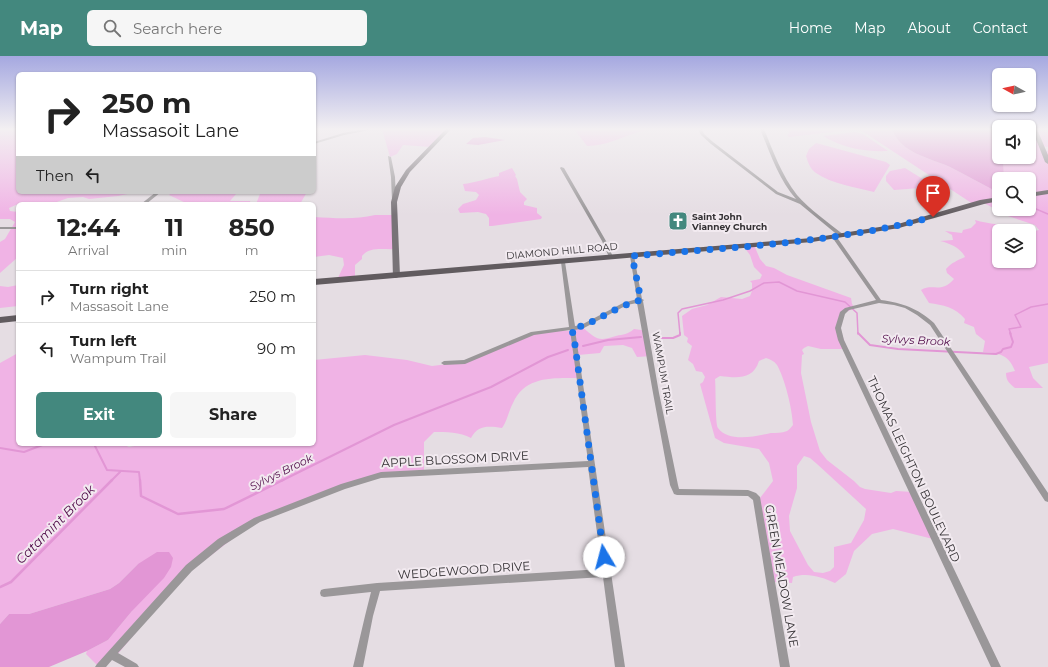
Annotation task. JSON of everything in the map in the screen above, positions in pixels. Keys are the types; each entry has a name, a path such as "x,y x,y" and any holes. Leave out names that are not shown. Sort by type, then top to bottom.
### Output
{"main road":[{"path":"1036,194 1048,192"},
{"name":"DIAMOND HILL ROAD","path":"316,282 611,258 834,237 905,224 992,200"},
{"path":"0,320 16,318"}],"street":[{"path":"389,158 394,202 396,276"},
{"path":"394,202 398,187 408,172 422,158"},
{"path":"731,158 777,193 802,203"},
{"path":"775,158 783,174 802,203 842,236"},
{"path":"562,168 604,241 611,258"},
{"path":"146,202 156,194"},
{"path":"0,228 16,228"},
{"path":"834,237 879,301"},
{"name":"WAMPUM TRAIL","path":"632,256 641,300 657,400 672,476 677,492"},
{"path":"563,262 620,667"},
{"path":"444,363 465,362 533,333 572,329 582,326 625,304 641,300"},
{"name":"THOMAS LEIGHTON BOULEVARD","path":"996,667 841,340 838,328 842,313 850,309 879,301 895,303 916,311 932,324 1048,499"},
{"name":"APPLE BLOSSOM DRIVE","path":"100,667 189,568 221,542 239,530 275,512 344,486 381,475 592,464"},
{"name":"GREEN MEADOW LANE","path":"677,492 748,493 757,499 785,667"},
{"name":"WEDGEWOOD DRIVE","path":"324,593 377,587 607,573"},
{"path":"358,667 377,587"},
{"path":"112,655 134,667"}],"shaded area":[{"path":"0,158 16,158 16,194 128,194 89,199 83,197 68,198 57,202 16,202 16,205 9,208 10,211 16,212 16,259 0,273 0,242 5,239 15,222 10,219 0,219"},
{"path":"807,158 869,158 886,162 890,165 874,192 836,183 816,173 812,170"},
{"path":"902,158 926,158 950,167 992,189 992,207 982,202 973,204"},
{"path":"926,158 992,158 992,164 1003,164 1004,172 992,172 992,189 950,167"},
{"path":"1036,158 1048,158 1048,363 1029,367 1033,378 1043,388 1015,388 1006,376 1006,373 1015,371 1010,361 999,354 983,352 985,341 976,334 974,327 964,323 965,319 953,309 929,303 921,290 929,287 945,286 954,279 947,273 946,269 952,263 965,257 961,251 954,246 940,241 953,240 952,235 945,231 962,233 963,230 971,228 976,223 975,220 993,224 992,224 992,268 1036,268 1036,231 1039,230 1036,224 1008,216 1036,216 1036,172 1004,172 1003,164 1036,164"},
{"path":"512,168 516,175 515,176 520,192 527,199 524,202 524,205 537,208 537,213 542,217 541,219 489,226 489,218 486,214 478,212 460,213 458,209 463,204 476,200 479,195 476,192 465,191 463,184 499,176 499,173"},
{"path":"905,168 934,186 894,190 886,181 886,176 890,171"},
{"path":"236,194 230,201 250,202 184,202 169,195"},
{"path":"260,194 306,194 301,202 257,202"},
{"path":"375,215 395,215 396,249 378,249 365,253 362,256 362,259 355,265 355,279 337,280 344,265 343,258 329,255 316,257 316,217 367,217"},
{"path":"754,245 760,259 766,266 851,298 852,304 855,308 842,314 838,323 847,349 821,349 808,346 802,350 804,354 802,355 801,373 811,422 820,451 827,460 860,487 891,493 896,491 913,492 937,540 893,529 872,534 854,551 846,574 835,583 820,577 809,575 793,577 792,583 774,582 757,502 773,481 769,463 759,449 724,443 715,438 700,384 703,382 705,377 702,372 696,371 693,364 688,360 692,346 687,342 688,338 684,335 682,316 692,309 707,305 721,297 742,299 750,296 752,291 752,283 750,281 760,279 762,275 754,267 750,255 744,247","holes":["766,358 775,362 783,378 788,394 793,425 785,432 751,437 736,437 723,433 717,425 715,379 720,376 738,377 749,375 753,372 759,361","804,456 810,458 866,509 864,520 851,543 834,547 834,567 830,571 823,573 814,572 808,565 790,531 789,516 797,488 797,466"]},
{"path":"16,285 16,306 0,308 0,286 8,287"},
{"path":"582,327 594,337 605,339 625,334 634,329 648,331 652,356 637,357 632,348 623,345 604,346 600,353 578,355 581,378 542,380 525,387 518,394 502,428 484,427 477,431 471,438 458,433 434,432 424,442 424,470 380,474 249,526 183,577 116,656 103,667 99,667 86,654 87,651 108,640 132,611 138,564 119,583 110,589 29,614 9,614 0,624 0,363 16,354 16,446 316,446 316,360 365,355 407,360 432,366 464,362 535,333 553,330 571,331"},
{"path":"157,552 169,552 173,558 171,567 164,578 132,611 108,640 87,651 49,667 0,667 0,624 9,614 29,614 110,589 119,583 138,564"}],"waterway":[{"path":"1036,209 1048,214"},
{"name":"Sylvys Brook","path":"680,334 678,313 682,309 723,300 750,291 764,283 779,282 797,291 845,302 857,313 858,334"},
{"name":"Sylvys Brook","path":"1011,334 1009,329 1021,327 1015,315 1031,307 1048,304"},
{"name":"Sylvys Brook","path":"858,333 870,345 898,349 996,354 1001,352 1003,349 1011,347 1013,342 1010,333"},
{"name":"Sylvys Brook","path":"656,338 673,338 680,334"},
{"name":"Sylvys Brook","path":"583,346 608,340 641,337"},
{"name":"Sylvys Brook","path":"281,481 394,425 491,387 548,357 568,350"},
{"name":"Sylvys Brook","path":"0,448 24,452 40,446"},
{"name":"Sylvys Brook","path":"95,446 107,470 139,472 140,481"},
{"name":"Catamint Brook","path":"112,480 120,472"},
{"name":"Catamint Brook","path":"0,587 11,582 112,480"},
{"name":"Sylvys Brook","path":"140,480 141,496 178,514 224,509 283,480"}],"place":[{"name":"Saint John Vianney Church","path":"678,221"}],"route":[{"path":"604,557 572,329 582,326 625,304 641,300 632,256 823,239 899,226 933,217"}]}
